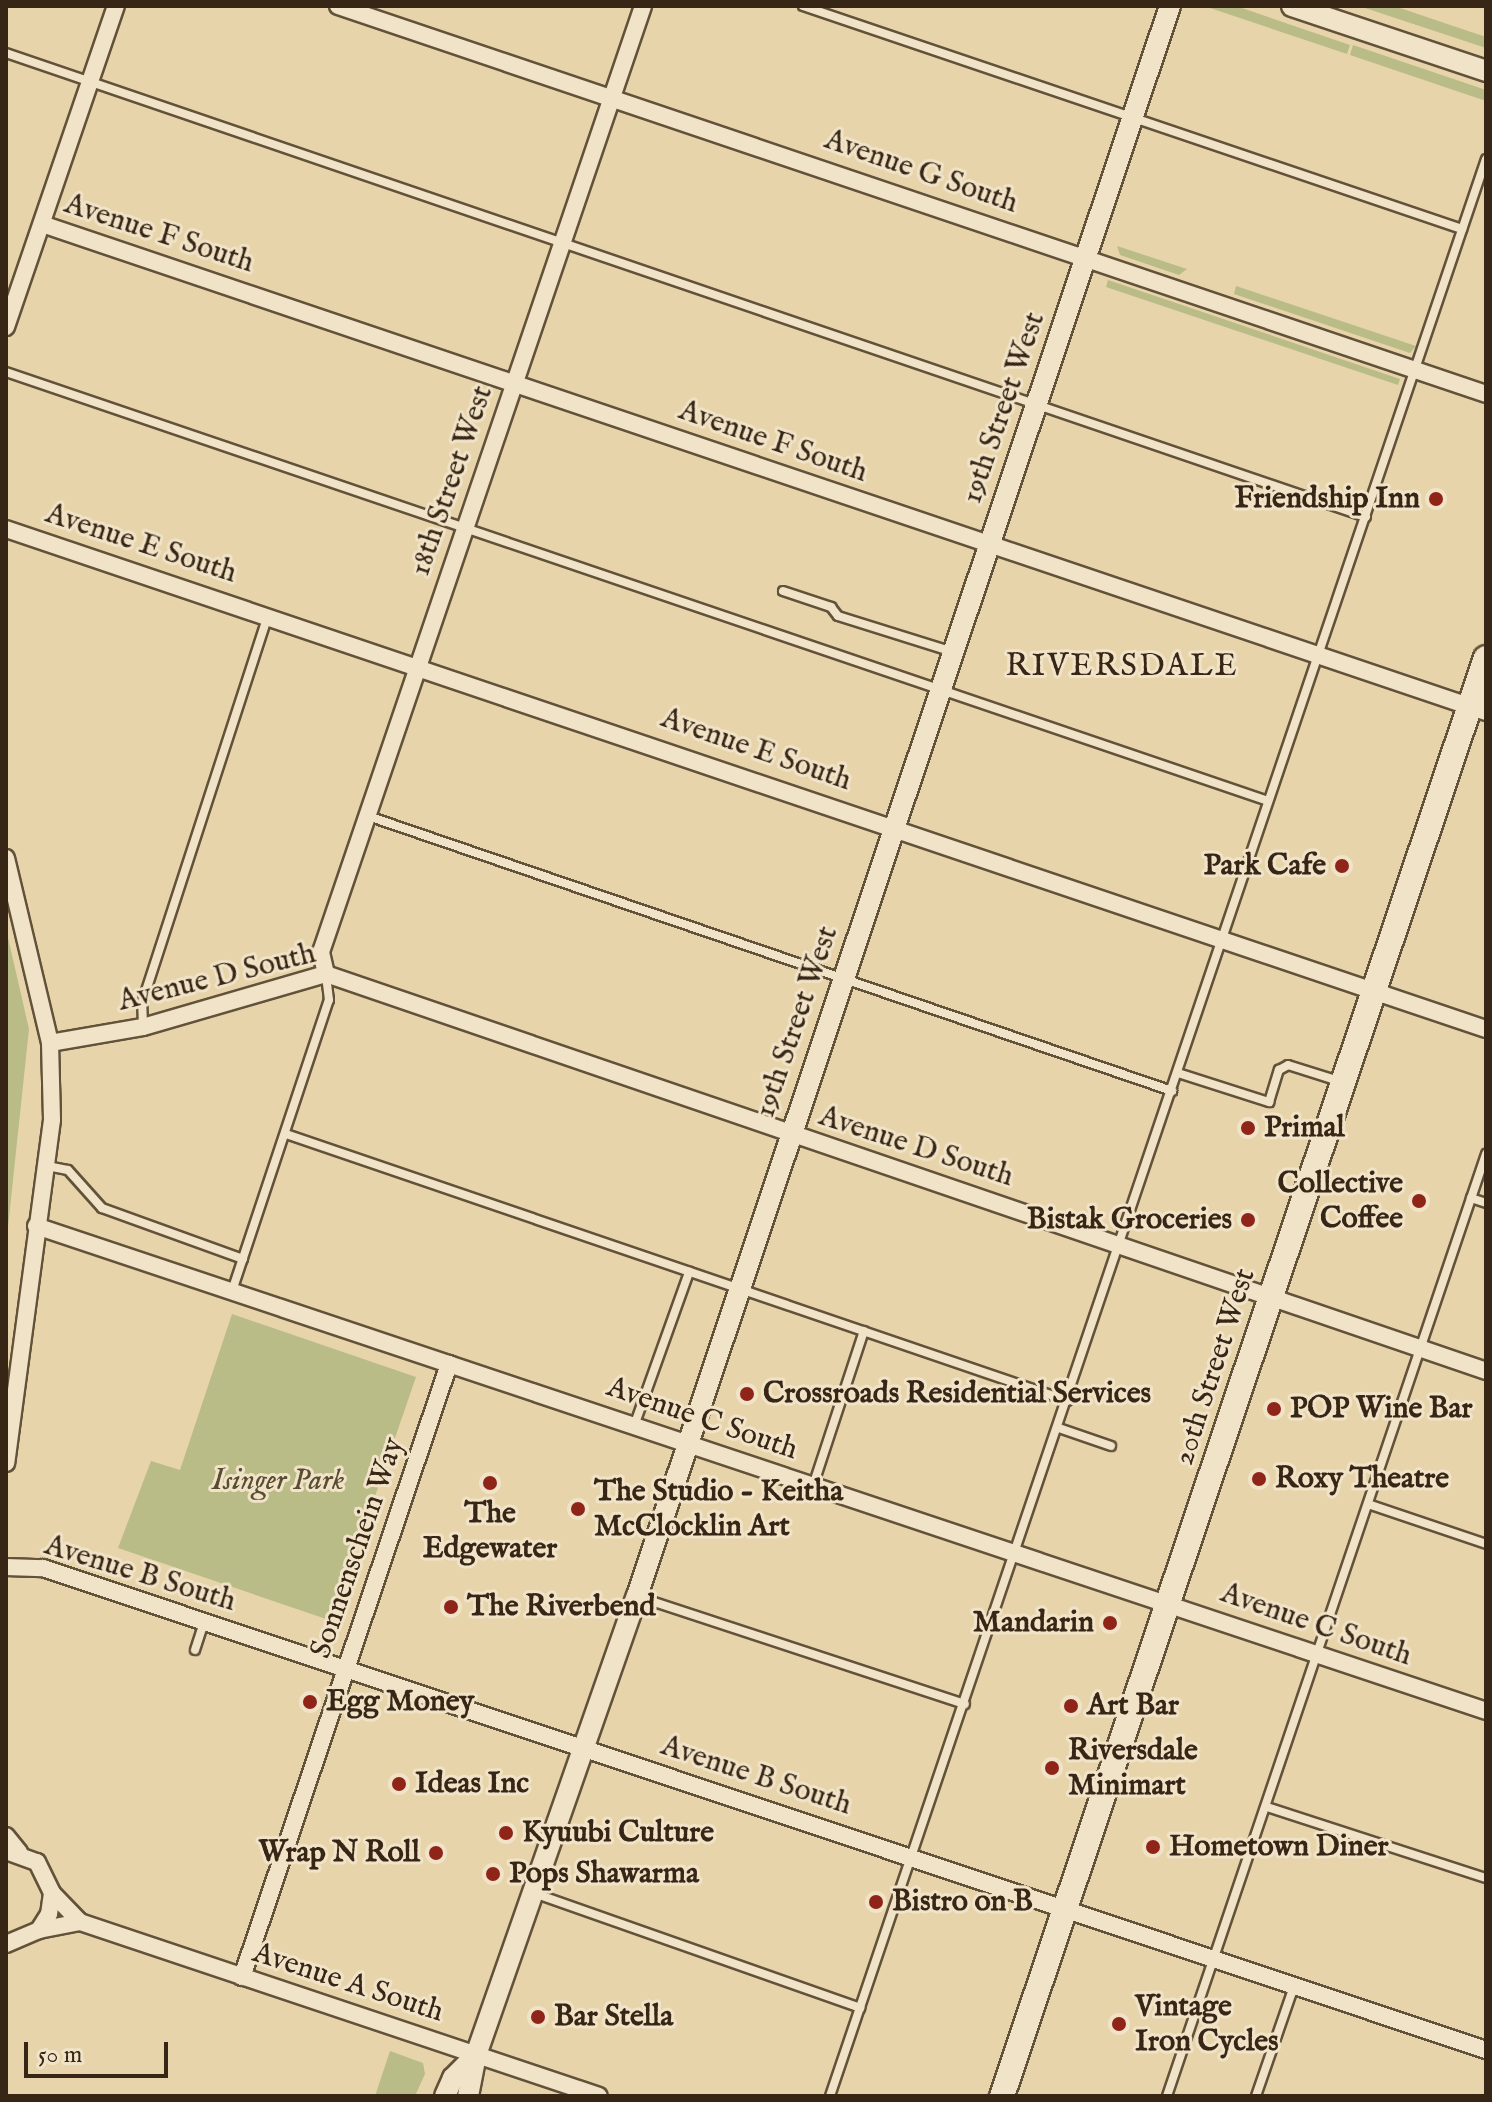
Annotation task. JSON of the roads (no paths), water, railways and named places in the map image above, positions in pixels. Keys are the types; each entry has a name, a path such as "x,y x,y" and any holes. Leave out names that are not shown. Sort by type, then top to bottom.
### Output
{"main road":[{"name":"20th Street West","path":"1002,2096 1374,991 1478,709 1486,658"}],"street":[{"path":"6,327 116,6"},
{"name":"Avenue G South","path":"338,6 612,96 1486,394"},
{"name":"18th Street West","path":"326,974 321,952 643,6"},
{"name":"19th Street West","path":"476,2055 637,1596 1170,6"},
{"path":"1292,6 1486,71"},
{"name":"Avenue F South","path":"42,224 515,382 989,547 1478,709"},
{"name":"Avenue E South","path":"6,529 895,826 1223,943 1486,1029"},
{"path":"6,858 50,1043 47,1166 36,1226 6,1463"},
{"name":"Avenue D South","path":"50,1043 143,1027 326,974 1486,1371"},
{"name":"Avenue C South","path":"36,1226 1486,1711"},
{"name":"Sonnenschein Way","path":"242,1977 449,1364"},
{"name":"Avenue B South","path":"6,1567 43,1568 1486,2050"},
{"name":"Avenue A South","path":"6,1836 12,1851 45,1872 52,1893 80,1922 599,2096"},
{"path":"39,1930 49,1914 52,1893"},
{"name":"Avenue A South","path":"6,1944 39,1930 80,1922"},
{"path":"445,2096 453,2078 476,2055"},
{"path":"468,2096 476,2055"}],"lane":[{"path":"803,6 1462,229"},
{"path":"6,53 563,239 1037,406 1366,517"},
{"path":"830,2096 1017,1554 1486,159"},
{"path":"6,372 466,525 1268,801"},
{"path":"783,591 831,607 838,616 954,652"},
{"path":"143,1027 142,1003 268,615"},
{"path":"368,816 1172,1091"},
{"path":"232,1291 329,1000 326,974"},
{"path":"1178,1073 1269,1102 1279,1070 1288,1065 1344,1083"},
{"path":"286,1134 1068,1401"},
{"path":"1167,2096 1371,1505 1486,1154"},
{"path":"47,1166 68,1170 102,1208 243,1259"},
{"path":"1471,1198 1486,1203"},
{"path":"634,1426 689,1272"},
{"path":"813,1486 864,1331"},
{"path":"1059,1428 1111,1446"},
{"path":"1371,1505 1486,1544"},
{"path":"637,1596 965,1704"},
{"path":"195,1650 204,1622"},
{"path":"1267,1807 1486,1878"},
{"path":"533,1893 860,2008"},
{"path":"1256,2096 1295,1985"}],"place":[{"name":"Friendship Inn","path":"1436,499"},
{"name":"Park Cafe","path":"1342,866"},
{"name":"Primal","path":"1248,1128"},
{"name":"Collective Coffee","path":"1419,1201"},
{"name":"Bistak Groceries","path":"1248,1220"},
{"name":"Crossroads Residential Services","path":"747,1394"},
{"name":"POP Wine Bar","path":"1274,1409"},
{"name":"Roxy Theatre","path":"1259,1479"},
{"name":"The Edgewater","path":"490,1483"},
{"name":"The Studio - Keitha McClocklin Art","path":"578,1509"},
{"name":"The Riverbend","path":"451,1607"},
{"name":"Mandarin","path":"1110,1623"},
{"name":"Egg Money","path":"310,1702"},
{"name":"Art Bar","path":"1071,1706"},
{"name":"Riversdale Minimart","path":"1052,1768"},
{"name":"Ideas Inc","path":"399,1784"},
{"name":"Kyuubi Culture","path":"506,1833"},
{"name":"Hometown Diner","path":"1153,1847"},
{"name":"Wrap N Roll","path":"436,1853"},
{"name":"Pops Shawarma","path":"493,1874"},
{"name":"Bistro on B","path":"876,1902"},
{"name":"Bar Stella","path":"538,2017"},
{"name":"Vintage Iron Cycles","path":"1119,2024"}],"district":[{"name":"RIVERSDALE","path":"1122,667"}],"park label":[{"name":"Isinger Park","path":"278,1481"}]}
